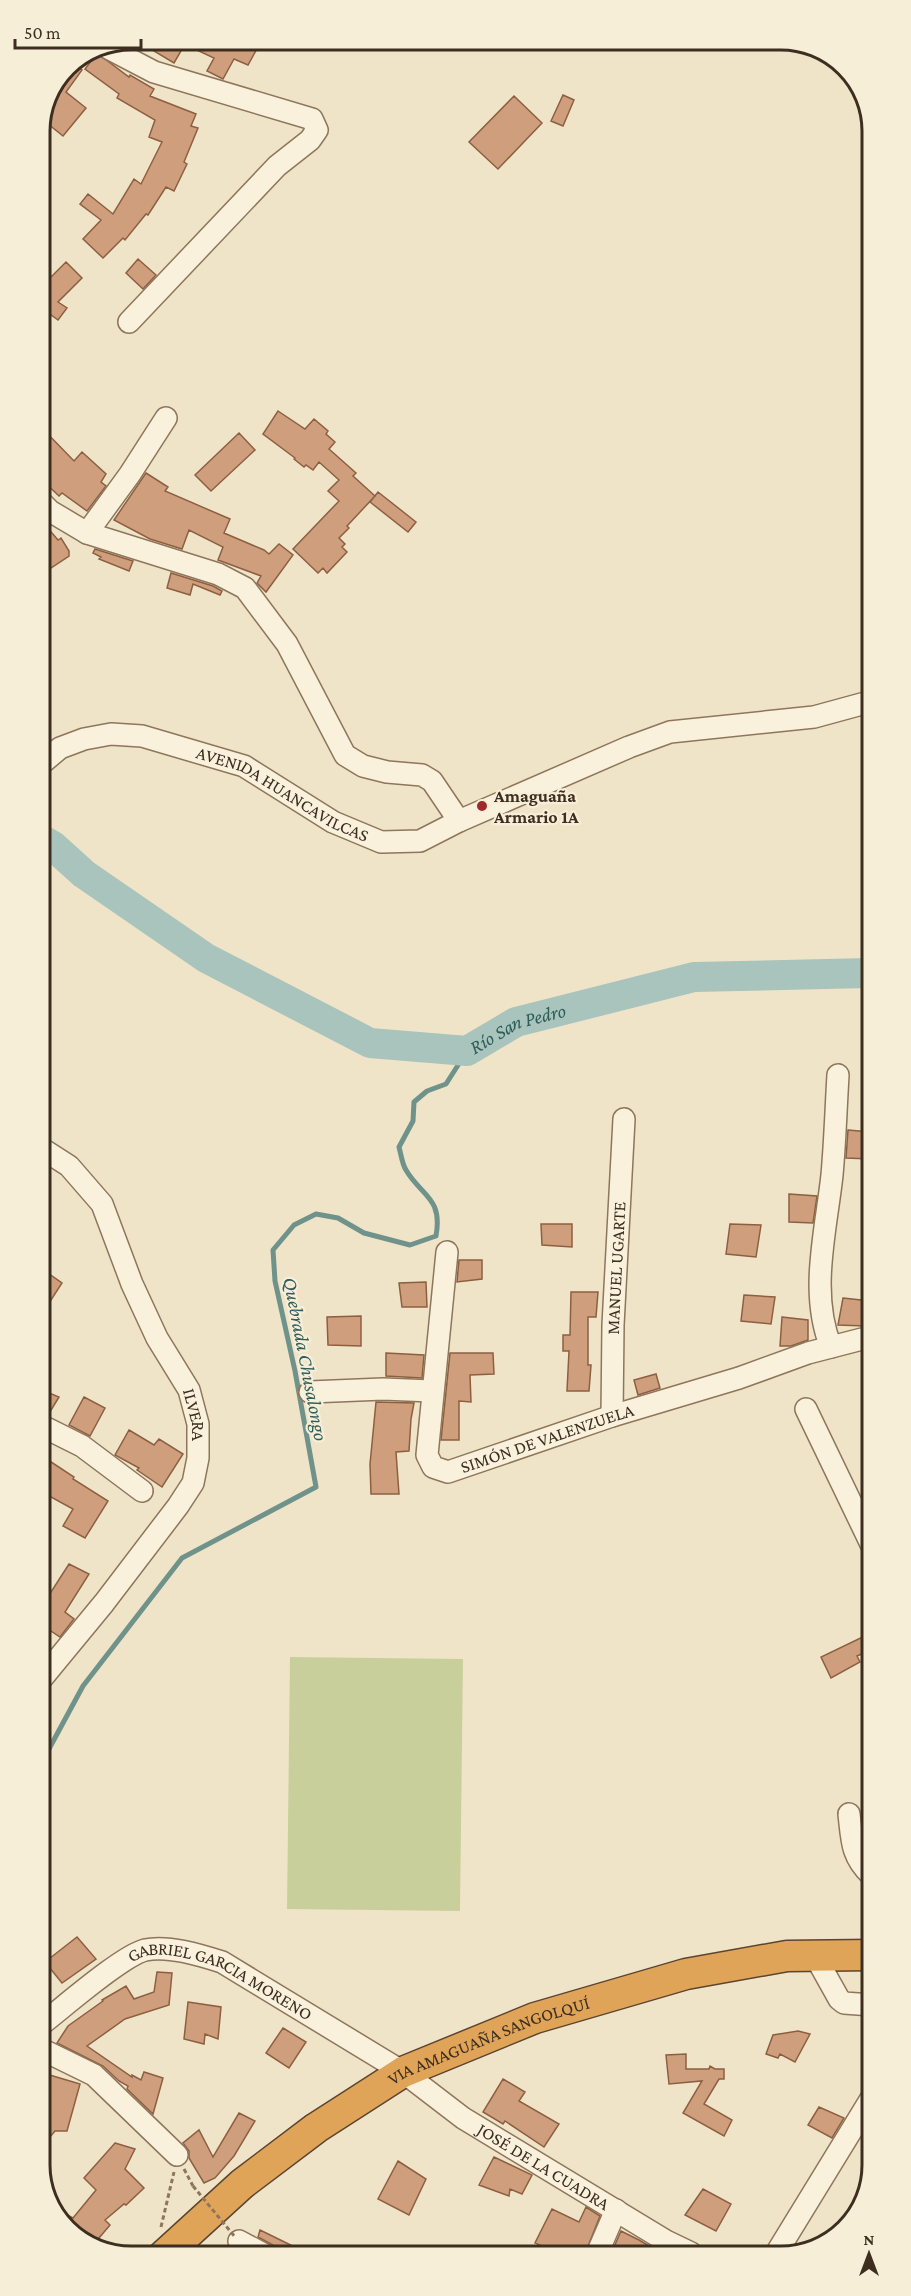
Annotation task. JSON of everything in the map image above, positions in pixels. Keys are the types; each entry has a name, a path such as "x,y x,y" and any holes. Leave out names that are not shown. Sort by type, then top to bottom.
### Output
{"highway":[{"name":"VIA AMAGUAÑA SANGOLQUÍ","path":"161,2245 316,2128 403,2072 535,2018 686,1974 787,1956 862,1955"}],"street":[{"path":"115,51 154,72 312,119 317,130 310,140 277,165 129,322"},
{"path":"87,533 130,474 166,418"},
{"path":"50,513 87,533 218,574 245,588 286,644 345,755 363,766 387,772 422,775 432,781 459,821"},
{"name":"AVENIDA HUANCAVILCAS","path":"50,756 60,748 84,739 111,734 142,736 244,766 333,822 381,843 420,841 459,821 629,747 670,732 813,717 862,704"},
{"path":"831,1347 823,1327 821,1270 832,1174 838,1075"},
{"name":"MANUEL UGARTE","path":"612,1416 613,1325 624,1119"},
{"name":"ILVERA","path":"50,1154 69,1166 102,1204 137,1295 157,1338 189,1390 198,1424 198,1458 193,1483 178,1506 104,1603 50,1669"},
{"name":"SIMÓN DE VALENZUELA","path":"447,1252 427,1455 433,1467 448,1472 612,1416 862,1339"},
{"path":"310,1392 383,1389 432,1391"},
{"path":"806,1408 862,1525"},
{"path":"50,1430 82,1446 142,1491"},
{"path":"849,1814 853,1850 862,1867"},
{"name":"GABRIEL GARCIA MORENO","path":"50,2018 120,1964 144,1950 190,1952 222,1962 403,2072"},
{"path":"815,1956 839,1999 844,2003 862,2004"},
{"path":"50,2053 94,2075 177,2156"},
{"name":"JOSÉ DE LA CUADRA","path":"403,2072 463,2118 679,2246"},
{"path":"781,2246 862,2113"},
{"path":"600,2246 616,2210"},
{"path":"237,2239 249,2246"}],"path":[{"path":"161,2245 177,2156"},
{"path":"193,2186 237,2239"}],"green space":[{"path":"290,1657 463,1659 460,1911 287,1909"}],"building":[{"path":"152,50 182,50 174,63"},
{"path":"197,50 256,50 248,65 234,59 223,79 207,71 214,58"},
{"path":"101,56 129,77 130,75 154,89 150,96 196,114 191,126 198,128 184,162 187,164 174,191 166,187 148,215 146,214 125,240 123,238 103,258 83,239 101,220 80,204 88,194 113,214 134,179 141,184 162,142 149,137 155,120 117,98 119,94 85,69 92,59"},
{"path":"79,68 82,70 66,92 86,108 63,136 50,125 52,110 66,81"},
{"path":"563,95 574,100 563,126 551,121"},
{"path":"514,96 542,123 498,169 469,142"},
{"path":"138,259 156,275 143,289 126,273"},
{"path":"66,262 82,278 58,302 67,308 58,320 50,314 50,278"},
{"path":"278,411 305,429 314,419 328,431 326,434 335,442 329,449 356,473 353,476 375,496 339,538 345,544 342,547 347,552 327,573 323,568 318,573 293,549 339,501 328,491 339,480 319,462 313,470 306,465 304,467 263,434"},
{"path":"239,433 255,450 211,491 195,475"},
{"path":"50,436 74,461 82,452 106,474 101,482 106,486 87,511 62,493 59,496 50,487"},
{"path":"146,473 168,487 165,491 230,519 224,533 269,554 279,544 293,555 266,592 257,583 261,576 218,560 223,547 189,530 182,549 150,539 114,520"},
{"path":"378,492 416,522 408,532 370,502"},
{"path":"50,531 58,540 61,538 69,551 69,556 50,569"},
{"path":"95,549 133,561 129,571 99,559 101,557 93,553"},
{"path":"171,573 222,591 220,595 193,584 190,595 167,588"},
{"path":"848,1130 862,1131 862,1159 846,1158"},
{"path":"789,1194 817,1196 813,1223 789,1222"},
{"path":"541,1224 572,1224 572,1247 542,1245"},
{"path":"730,1224 761,1225 756,1257 726,1254"},
{"path":"459,1260 482,1260 482,1279 457,1282"},
{"path":"50,1275 62,1283 50,1302"},
{"path":"426,1282 427,1307 402,1307 399,1283"},
{"path":"571,1292 598,1292 596,1317 588,1317 588,1365 591,1365 589,1391 567,1391 569,1351 563,1351 563,1335 570,1335"},
{"path":"744,1295 775,1297 771,1324 741,1321"},
{"path":"843,1298 862,1300 862,1326 838,1325"},
{"path":"361,1316 361,1346 328,1345 327,1317"},
{"path":"782,1317 808,1320 808,1340 791,1346 780,1346"},
{"path":"386,1353 424,1355 422,1378 386,1376"},
{"path":"450,1353 493,1353 494,1374 470,1375 471,1402 459,1401 459,1440 441,1440"},
{"path":"656,1374 660,1388 638,1395 634,1380"},
{"path":"50,1393 59,1397 50,1412"},
{"path":"84,1397 105,1408 90,1436 69,1425"},
{"path":"376,1402 414,1403 409,1451 396,1452 399,1494 371,1494 370,1464"},
{"path":"129,1430 154,1445 159,1439 183,1454 162,1487 137,1470 139,1468 115,1455"},
{"path":"50,1461 108,1501 85,1538 63,1526 73,1509 50,1496"},
{"path":"69,1564 89,1574 65,1612 74,1619 60,1637 50,1630 50,1594"},
{"path":"862,1637 862,1654 857,1656 860,1662 831,1678 821,1657"},
{"path":"77,1937 96,1959 62,1983 50,1968 50,1958"},
{"path":"157,1972 172,1973 169,2005 125,2019 87,2046 132,2077 132,2075 141,2080 144,2072 163,2078 153,2114 127,2089 128,2086 103,2066 57,2043 68,2026 102,2000 126,1986 134,1999 154,1992"},
{"path":"188,2002 221,2007 218,2039 205,2034 204,2044 184,2039"},
{"path":"283,2028 306,2042 289,2068 266,2053"},
{"path":"798,2031 810,2034 795,2062 780,2054 778,2058 766,2054 773,2035"},
{"path":"686,2054 686,2069 709,2069 710,2066 715,2069 724,2069 724,2079 719,2079 704,2104 732,2120 724,2136 683,2113 702,2081 669,2084 666,2055"},
{"path":"50,2075 80,2084 67,2131 55,2131 50,2137"},
{"path":"503,2079 525,2092 519,2101 559,2124 544,2147 505,2121 503,2124 483,2112"},
{"path":"819,2107 844,2118 832,2138 808,2125"},
{"path":"239,2113 255,2121 234,2156 215,2178 204,2183 183,2143 199,2130 213,2157"},
{"path":"115,2143 135,2149 125,2169 144,2188 105,2220 110,2225 98,2239 81,2230 67,2215 73,2218 96,2190 84,2178"},
{"path":"494,2157 532,2175 522,2194 510,2189 509,2196 479,2185"},
{"path":"398,2161 426,2179 409,2215 378,2199"},
{"path":"703,2189 731,2204 716,2231 685,2215"},
{"path":"586,2207 600,2216 588,2246 542,2246 535,2243 552,2209 579,2222"},
{"path":"260,2230 293,2246 274,2246 258,2237"},
{"path":"621,2231 649,2246 614,2246"}],"waterway":[{"name":"Río San Pedro","path":"50,844 84,874 206,958 370,1043 467,1051 516,1022 694,977 862,973"},
{"name":"Quebrada Chusalongo","path":"50,1747 83,1686 182,1558 316,1487 295,1371 275,1281 273,1250 294,1225 316,1214 338,1218 364,1233 410,1245 436,1236 437,1223 434,1205 406,1170 399,1147 413,1121 414,1102 427,1091 446,1084 467,1051"}],"place":[{"name":"Amaguaña Armario 1A","path":"482,806"}]}
